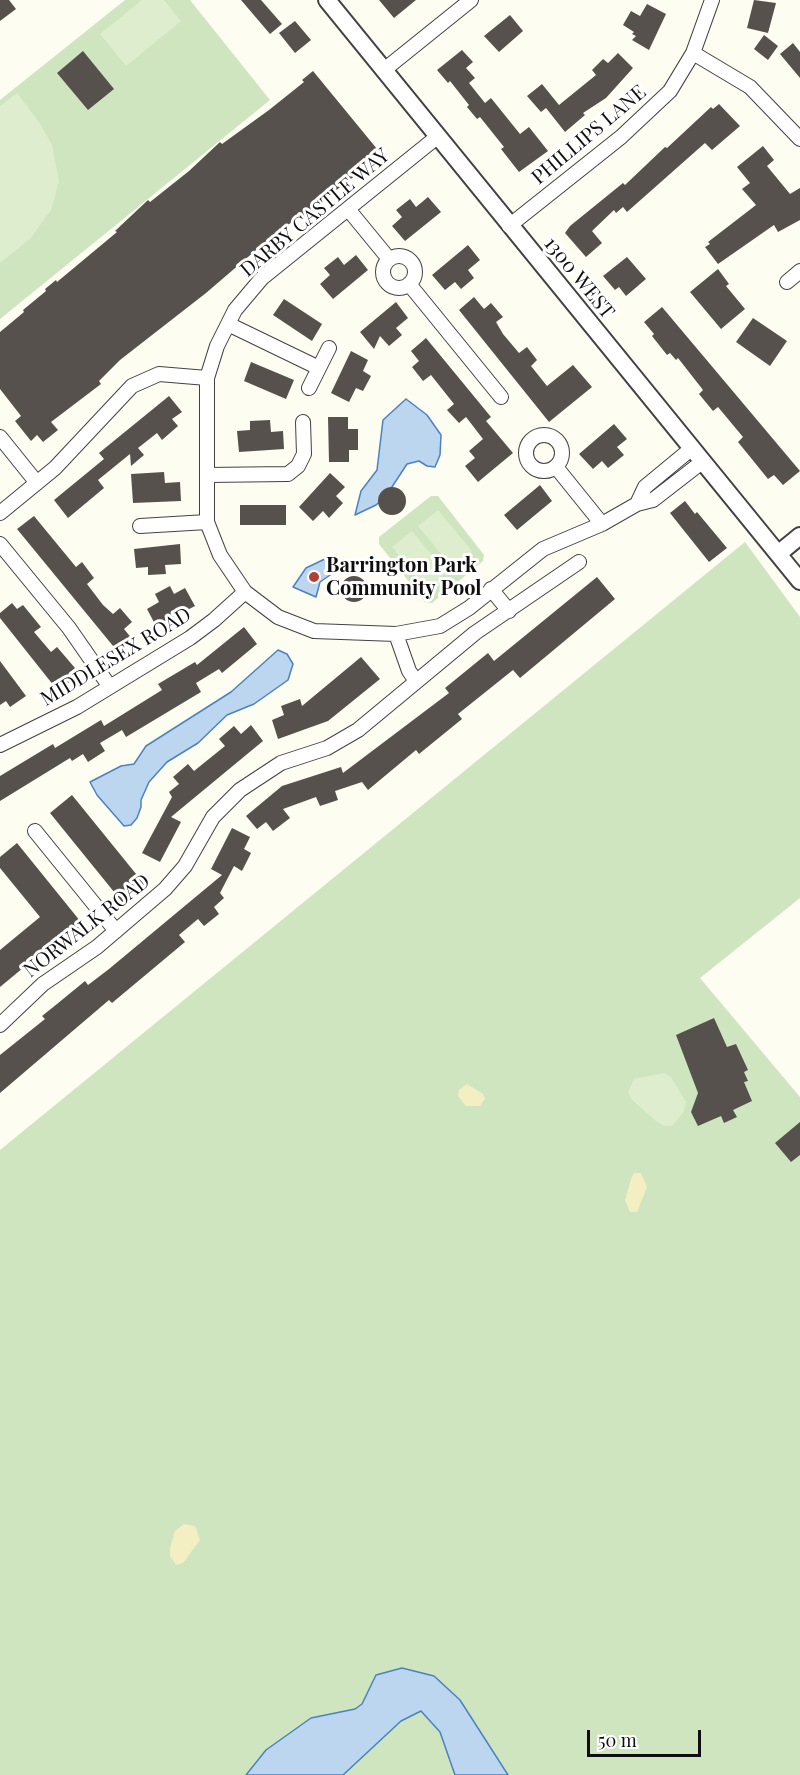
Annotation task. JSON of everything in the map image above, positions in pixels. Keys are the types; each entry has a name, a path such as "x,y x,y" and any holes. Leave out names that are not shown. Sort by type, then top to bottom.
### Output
{"street":[{"name":"1300 WEST","path":"327,0 436,137 800,581"},
{"path":"384,70 471,0"},
{"name":"PHILLIPS LANE","path":"509,226 656,107 670,91 693,53 712,0"},
{"path":"693,53 750,87 800,139"},
{"name":"DARBY CASTLE WAY","path":"436,137 262,279 244,298 228,324 207,378 207,522 220,555 245,592 278,617 314,632 396,634 440,626 543,549 602,524 637,504 653,500 697,455"},
{"path":"348,209 389,259"},
{"path":"398,256 412,262 415,276 409,284 400,288 387,282 383,268 389,259 398,256"},
{"path":"787,282 800,271"},
{"path":"409,284 501,397"},
{"path":"228,324 319,368"},
{"path":"309,388 329,348"},
{"path":"0,513 71,451 132,386 159,374 207,378"},
{"path":"207,475 288,474 298,466 304,453 303,422"},
{"path":"0,437 37,483"},
{"path":"556,467 602,524"},
{"path":"140,526 207,522"},
{"path":"778,554 800,536"},
{"path":"0,544 69,628 110,687"},
{"name":"NORWALK ROAD","path":"0,1025 43,984 116,931 176,879 213,817 240,790 281,763 327,748 343,739 475,633 579,562"},
{"path":"491,589 509,611"},
{"name":"MIDDLESEX ROAD","path":"2,741 77,707 110,687 202,630 245,592"},
{"path":"396,634 409,671 416,681"},
{"path":"35,831 116,931"}],"green space":[{"path":"125,0 190,0 270,100 0,319 0,100"},
{"path":"142,0 164,0 181,21 126,66 100,34"},
{"path":"17,93 39,122 52,145 59,181 51,210 31,238 0,263 0,106"},
{"path":"431,496 438,496 484,555 483,561 432,603 425,602 379,544 379,537"},
{"path":"438,510 472,551 452,567 418,526"},
{"path":"412,531 446,572 426,589 392,547"},
{"path":"745,542 800,617 800,898 700,978 800,1097 800,1775 0,1775 0,1150"},
{"path":"664,1073 671,1077 686,1102 683,1113 672,1126 664,1126 656,1121 631,1099 628,1092 634,1079"}],"sand":[{"path":"467,1084 483,1094 485,1099 480,1106 466,1106 458,1096 459,1090"},
{"path":"635,1173 641,1173 647,1187 637,1212 630,1212 625,1200"},
{"path":"184,1524 195,1526 200,1540 183,1563 176,1565 170,1556 170,1548 175,1531"}],"water":[{"path":"406,399 427,415 441,435 440,455 435,467 427,466 419,461 407,464 386,496 376,505 355,515 361,491 377,470 383,420"},
{"name":"Barrington Park Community Pool","path":"329,557 336,571 320,582 316,597 293,587 306,568"},
{"path":"278,650 287,654 293,664 288,680 254,704 227,715 198,743 167,762 149,782 141,800 137,818 131,825 124,826 97,795 90,782 121,766 134,764 146,746 231,692"},
{"path":"402,1668 434,1676 460,1700 508,1775 455,1775 440,1732 421,1711 401,1721 343,1775 246,1775 266,1750 311,1718 355,1709 362,1704 376,1675"}],"building":[{"path":"0,0 9,0 16,9 0,21"},
{"path":"241,0 261,0 282,24 270,34"},
{"path":"379,0 416,0 394,18"},
{"path":"754,0 776,3 768,33 747,28"},
{"path":"647,4 666,14 649,50 632,40 636,36 632,34 634,32 623,25 631,11 640,16"},
{"path":"510,15 523,31 499,52 484,36"},
{"path":"295,21 311,40 295,53 279,33"},
{"path":"764,35 778,46 768,60 754,49"},
{"path":"793,43 800,52 800,78 780,54"},
{"path":"462,50 473,62 466,68 475,78 469,83 485,103 491,98 520,134 529,127 548,151 519,172 501,149 504,147 480,117 477,119 450,81 448,83 437,70"},
{"path":"83,51 114,89 88,110 57,73"},
{"path":"618,53 633,68 606,98 583,113 585,115 565,132 546,108 541,112 527,96 542,84 559,105 596,75 592,70 603,59 608,63"},
{"path":"313,71 382,155 313,208 303,219 301,216 276,233 206,293 120,360 99,381 101,384 51,422 58,430 43,442 37,435 31,441 15,421 21,416 0,389 0,332 46,291 45,289 56,280 57,282 117,232 115,231 148,200 150,202 189,171 220,142 222,144 269,110 304,82 302,80"},
{"path":"719,104 740,126 712,150 705,143 627,212 623,207 616,213 614,210 592,231 602,243 586,257 565,233 570,226 623,183 625,185 711,107 713,109"},
{"path":"763,146 774,160 767,166 790,194 800,188 800,220 778,232 774,225 718,264 705,247 710,244 708,242 756,205 742,189 750,183 737,167"},
{"path":"428,197 441,212 405,241 392,226 402,217 396,210 410,199 416,207"},
{"path":"468,245 480,260 468,270 474,278 461,289 455,282 445,290 432,275"},
{"path":"356,255 368,270 333,299 320,284 330,275 324,268 338,257 344,265"},
{"path":"627,257 646,279 626,296 619,287 615,290 603,276"},
{"path":"718,269 729,284 726,286 745,309 721,329 690,292"},
{"path":"474,297 484,309 491,303 503,317 496,322 503,334 519,353 527,347 537,360 531,366 547,386 573,365 592,387 549,422 459,310"},
{"path":"284,299 322,324 312,341 273,315"},
{"path":"396,302 408,318 396,328 402,335 389,346 380,336 374,349 360,332"},
{"path":"662,307 800,471 783,485 774,475 768,479 738,442 743,437 718,407 713,411 699,394 703,390 678,358 676,360 670,353 667,355 652,336 654,334 644,322"},
{"path":"753,318 787,341 770,366 736,342"},
{"path":"426,338 491,417 486,421 513,453 478,482 465,466 475,458 469,451 483,439 466,417 459,423 447,410 454,404 431,375 423,381 412,367 419,361 411,351"},
{"path":"351,351 368,360 363,371 371,376 363,391 356,388 349,402 331,393"},
{"path":"251,362 294,380 286,399 244,381"},
{"path":"169,396 182,412 172,419 178,426 162,440 157,433 138,448 144,455 131,466 130,454 98,480 104,488 68,518 54,500 104,459 99,453"},
{"path":"328,417 348,417 348,429 358,429 358,450 349,450 349,462 329,462"},
{"path":"270,420 271,432 283,431 284,449 239,452 237,431 250,430 250,421"},
{"path":"614,424 627,439 617,447 624,455 608,468 602,461 593,469 579,454"},
{"path":"164,472 165,483 180,482 181,501 133,503 131,474"},
{"path":"330,473 345,487 336,496 343,503 329,518 323,511 313,521 299,507"},
{"path":"540,485 552,501 517,530 504,515"},
{"path":"392,487 402,491 406,501 402,511 392,515 382,511 378,501 382,491"},
{"path":"685,501 727,548 709,562 670,513"},
{"path":"240,505 286,505 286,525 240,525"},
{"path":"34,516 76,567 82,562 94,578 87,584 103,605 113,614 120,608 132,622 124,629 133,640 118,652 17,529"},
{"path":"180,544 181,564 165,565 166,574 148,575 148,567 136,568 134,549"},
{"path":"354,576 363,580 367,589 363,598 354,602 345,598 341,589 345,580"},
{"path":"597,577 615,599 520,678 513,670 458,714 462,719 419,754 416,750 368,790 362,782 335,791 338,800 320,806 316,797 283,809 290,818 273,831 266,822 257,829 246,816 282,786 341,767 343,773 449,693 445,688 488,653 494,661"},
{"path":"170,586 174,594 185,588 195,606 156,626 147,609 159,602 155,594"},
{"path":"12,603 17,609 23,605 41,627 34,632 51,652 57,647 75,668 68,674 73,679 58,691 0,618 0,613"},
{"path":"244,627 257,644 222,673 219,669 196,683 201,692 126,737 122,730 100,743 105,751 88,762 83,754 72,761 70,758 0,801 0,776 53,744 55,748 101,720 104,726 162,690 158,684 195,662 197,665"},
{"path":"361,657 380,679 328,721 278,739 272,720 284,715 281,706 300,699 302,706"},
{"path":"0,661 26,696 10,707 6,701 0,705"},
{"path":"251,725 263,741 171,817 181,822 160,862 142,853 172,797 169,792 179,784 173,777 188,764 194,771 225,746 219,739 234,726 241,734"},
{"path":"72,795 145,885 123,903 50,813"},
{"path":"232,828 250,837 244,849 251,853 242,871 234,866 220,893 224,898 214,907 219,914 204,926 198,919 179,935 185,942 112,1003 109,1000 0,1093 0,1055 45,1019 42,1016 85,981 88,985 109,969 222,875 211,869"},
{"path":"17,843 89,932 67,950 58,939 0,987 0,950 40,917 0,868 0,857"},
{"path":"714,1018 727,1047 736,1044 748,1070 744,1072 748,1081 744,1082 752,1101 733,1110 737,1117 724,1123 721,1116 698,1126 691,1112 698,1093 676,1035"},
{"path":"800,1122 800,1155 791,1162 775,1143"}],"place":[{"name":"Barrington Park Community Pool","path":"314,577"}]}
